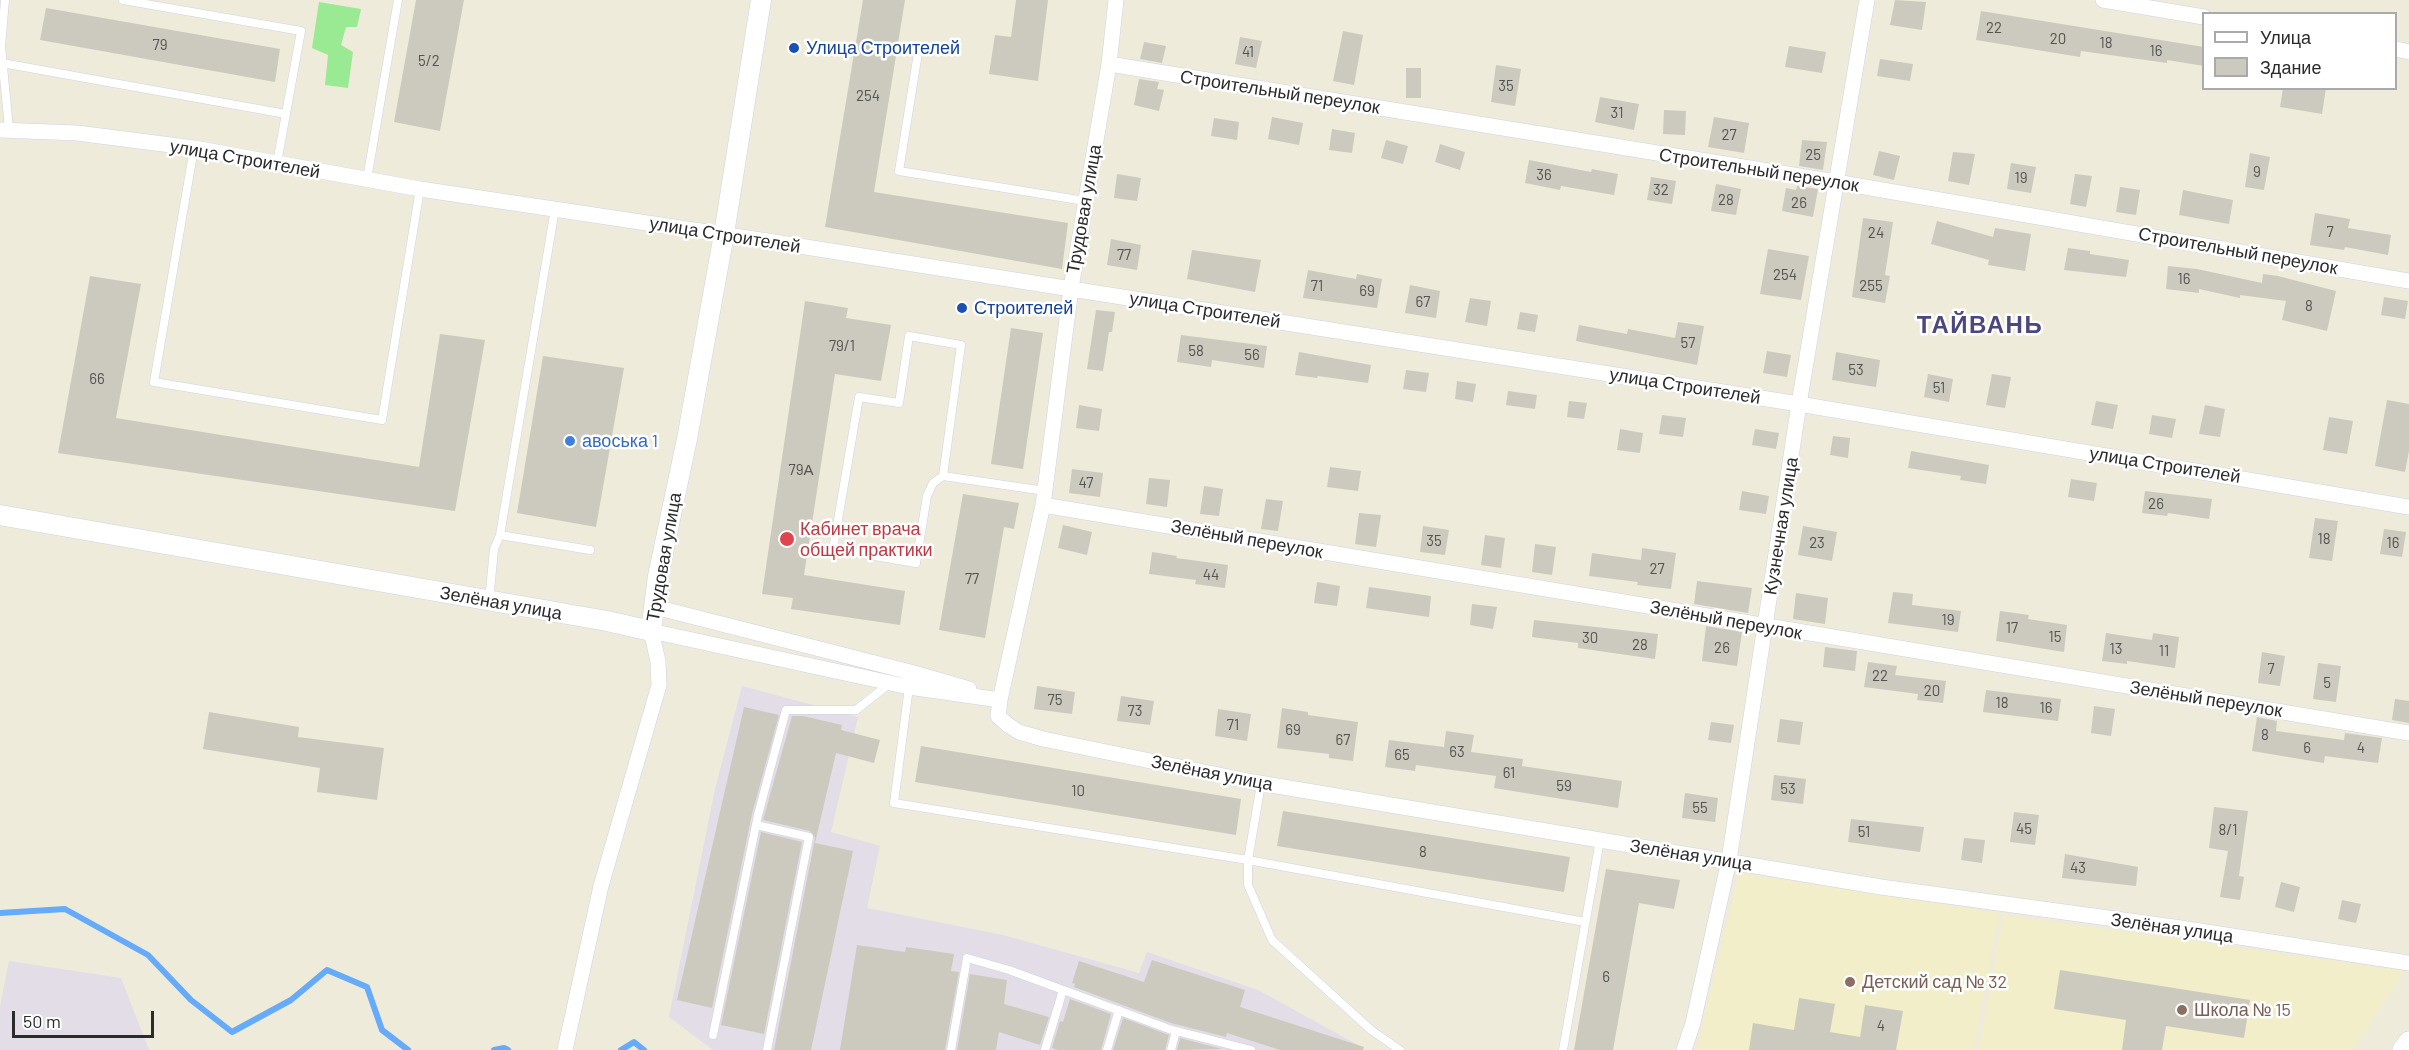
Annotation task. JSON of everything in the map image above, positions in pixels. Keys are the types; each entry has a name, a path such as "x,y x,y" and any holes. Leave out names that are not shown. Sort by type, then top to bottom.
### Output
{"main road":[{"path":"2403,1050 2409,1042"}],"street":[{"name":"Трудовая улица","path":"565,1050 601,886 659,685 658,661 651,631 658,576 687,439 724,234 761,0"},
{"name":"Трудовая улица","path":"999,700 1044,498 1071,288 1109,64 1116,0"},
{"name":"Кузнечная улица","path":"1684,1050 1693,1023 1729,860 1799,404 1868,0"},
{"path":"2103,0 2202,17"},
{"name":"Строительный переулок","path":"1109,64 1836,182 2409,281"},
{"name":"улица Строителей","path":"5,129 77,133 194,148 420,189 1071,288 1799,404 2409,507"},
{"name":"Зелёный переулок","path":"1044,498 1766,626 2409,733"},
{"name":"Зелёная улица","path":"0,515 607,621 909,687 999,700 998,716 1019,732 1043,739 1261,784 1881,887 2174,927 2409,963"},
{"path":"655,607 914,673 999,700"}],"lane":[{"path":"5,0 1,46 5,129"},
{"path":"123,0 301,31 277,163"},
{"path":"368,179 398,0"},
{"path":"918,53 899,171 1085,201"},
{"path":"2,63 286,114"},
{"path":"194,148 154,382 382,420 420,189"},
{"path":"489,600 494,549 500,535 555,209"},
{"path":"943,476 962,345 909,336 899,403 859,397 833,549 916,563 927,496 933,483 943,476 1044,498"},
{"path":"500,535 590,550"},
{"path":"713,1035 756,825 786,710 856,710 890,683"},
{"path":"909,687 894,803 1248,860 1585,922"},
{"path":"1261,784 1248,860 1248,885 1272,940 1371,1029 1400,1050"},
{"path":"756,825 809,837 767,1050"},
{"path":"1563,1050 1600,840"},
{"path":"951,1050 966,958 1010,970 1176,1031 1233,1048 1251,1050"},
{"path":"1045,1050 1064,990"},
{"path":"1107,1050 1119,1010"},
{"path":"1171,1050 1176,1031"}],"shaded area":[{"path":"742,686 858,717 831,832 880,846 867,908 1003,935 1139,973 1147,952 1258,990 1358,1045 1355,1050 713,1050 669,1017 715,789"},
{"name":"Детский сад № 32","path":"1739,873 1999,913 1974,1050 1696,1050"},
{"name":"Школа № 15","path":"2003,915 2404,971 2353,1050 1979,1050"},
{"path":"9,961 121,978 149,1050 0,1050 0,1006"}],"green space":[{"path":"319,2 361,9 357,27 346,27 341,45 353,52 348,88 325,85 328,55 312,48"}],"building":[{"path":"416,0 464,0 440,131 394,122"},
{"path":"863,0 905,0 874,192 1068,223 1062,269 825,227"},
{"path":"1016,0 1048,0 1038,81 989,74 995,35 1011,37"},
{"path":"1895,0 1926,2 1922,30 1890,25"},
{"path":"46,8 280,49 275,82 40,40"},
{"path":"1981,11 2202,47 2202,66 2081,51 2080,57 1976,40"},
{"path":"1343,31 1363,35 1354,85 1333,81"},
{"path":"1240,37 1262,41 1256,68 1235,64"},
{"path":"1144,42 1166,46 1162,63 1140,59"},
{"path":"1789,46 1826,52 1822,73 1785,67"},
{"path":"1880,59 1913,64 1910,81 1877,76"},
{"path":"1496,65 1521,69 1515,106 1491,102"},
{"path":"1406,68 1421,68 1421,98 1406,98"},
{"path":"1139,79 1159,82 1157,89 1164,90 1159,111 1134,105"},
{"path":"2283,90 2326,90 2322,114 2280,107"},
{"path":"1600,97 1639,104 1634,130 1595,122"},
{"path":"1664,110 1686,111 1685,135 1663,134"},
{"path":"1272,117 1303,123 1299,145 1268,139"},
{"path":"1714,117 1749,123 1744,153 1708,147"},
{"path":"1214,118 1239,122 1237,140 1211,136"},
{"path":"1332,129 1355,133 1352,153 1329,150"},
{"path":"1386,140 1408,146 1403,164 1381,158"},
{"path":"1802,140 1827,142 1823,170 1799,166"},
{"path":"1440,144 1465,152 1460,170 1435,162"},
{"path":"1879,151 1900,156 1894,180 1873,175"},
{"path":"1953,152 1975,154 1969,185 1948,181"},
{"path":"2250,153 2270,157 2264,190 2245,187"},
{"path":"1529,160 1591,172 1592,169 1618,174 1614,195 1561,186 1560,190 1525,183"},
{"path":"2011,163 2036,167 2031,193 2007,189"},
{"path":"1117,174 1141,178 1137,201 1114,198"},
{"path":"2075,174 2092,176 2086,207 2070,204"},
{"path":"1651,177 1676,181 1672,204 1647,200"},
{"path":"1716,184 1741,189 1736,215 1711,211"},
{"path":"1797,186 1818,189 1813,217 1782,211 1786,188 1796,190"},
{"path":"2120,187 2140,190 2136,215 2116,212"},
{"path":"2183,190 2233,200 2229,224 2179,215"},
{"path":"2315,213 2350,219 2348,228 2391,235 2388,255 2345,247 2344,250 2310,245"},
{"path":"1863,218 1893,222 1885,275 1890,276 1885,303 1852,297"},
{"path":"1937,221 1993,237 1995,228 2031,234 2025,271 1988,265 1989,260 1931,244"},
{"path":"1111,239 1141,245 1137,270 1107,265"},
{"path":"2068,248 2129,260 2126,277 2064,270"},
{"path":"1768,249 1809,256 1801,300 1760,294"},
{"path":"1192,250 1261,260 1255,292 1187,279"},
{"path":"2168,266 2197,269 2262,283 2263,274 2278,276 2336,291 2327,331 2282,320 2286,301 2240,295 2240,298 2199,289 2199,293 2166,289"},
{"path":"1308,270 1356,279 1357,274 1382,279 1377,308 1303,298"},
{"path":"90,276 141,284 116,418 419,467 440,334 485,340 455,511 58,453"},
{"path":"1410,285 1440,291 1436,318 1405,313"},
{"path":"2384,297 2408,301 2405,319 2381,315"},
{"path":"1470,298 1491,301 1487,326 1465,322"},
{"path":"805,301 848,308 846,318 891,325 881,381 835,374 804,575 905,591 900,625 791,609 793,598 762,594"},
{"path":"1096,310 1115,312 1112,332 1109,332 1103,371 1087,369"},
{"path":"1520,312 1538,315 1535,332 1517,329"},
{"path":"1678,322 1704,326 1697,365 1576,341 1579,325 1627,334 1628,329 1675,338"},
{"path":"1011,328 1043,333 1023,469 991,464"},
{"path":"1181,335 1267,346 1264,368 1212,360 1211,367 1177,362"},
{"path":"1767,351 1791,355 1787,377 1763,373"},
{"path":"1299,352 1371,365 1368,383 1295,375"},
{"path":"1836,352 1880,360 1876,387 1832,380"},
{"name":"авоська 1","path":"543,356 624,368 596,527 517,513"},
{"path":"1406,370 1429,373 1426,392 1403,389"},
{"path":"1928,374 1953,379 1949,402 1924,397"},
{"path":"1992,374 2011,377 2005,408 1986,405"},
{"path":"1457,381 1476,384 1473,402 1455,399"},
{"path":"1508,391 1537,395 1535,409 1506,405"},
{"path":"2387,400 2409,404 2409,451 2405,472 2375,466"},
{"path":"1569,401 1587,403 1584,419 1567,417"},
{"path":"2096,401 2118,405 2113,429 2091,425"},
{"path":"1079,405 1102,409 1099,431 1076,428"},
{"path":"2205,405 2225,409 2220,437 2199,434"},
{"path":"1662,415 1686,418 1683,437 1659,434"},
{"path":"2152,415 2176,419 2172,438 2149,434"},
{"path":"2329,417 2353,421 2347,454 2323,450"},
{"path":"1620,429 1643,433 1640,453 1617,450"},
{"path":"1755,429 1779,433 1776,449 1752,445"},
{"path":"1833,436 1850,438 1848,458 1830,455"},
{"path":"1911,451 1989,465 1986,484 1960,480 1961,476 1908,468"},
{"path":"1330,467 1361,471 1358,491 1327,487"},
{"path":"1072,469 1103,473 1100,497 1069,493"},
{"path":"1149,478 1170,480 1167,507 1146,504"},
{"path":"2071,479 2097,483 2094,501 2068,497"},
{"path":"1204,486 1223,489 1219,516 1200,514"},
{"path":"1742,491 1769,496 1766,514 1739,510"},
{"path":"2145,491 2212,499 2209,519 2168,513 2167,516 2142,513"},
{"path":"963,494 1019,503 1014,529 1004,527 985,638 939,630"},
{"path":"1266,499 1283,501 1278,531 1261,529"},
{"path":"1359,513 1381,515 1376,547 1355,544"},
{"path":"2315,518 2338,521 2332,561 2309,558"},
{"path":"1063,525 1092,532 1087,555 1058,548"},
{"path":"1423,526 1449,530 1445,555 1420,552"},
{"path":"1803,526 1837,532 1832,561 1798,555"},
{"path":"2384,529 2406,532 2402,557 2380,554"},
{"path":"1485,535 1505,538 1501,568 1481,565"},
{"path":"1535,544 1556,547 1552,575 1532,572"},
{"path":"1642,548 1676,553 1671,589 1589,576 1592,553 1641,560"},
{"path":"1152,552 1177,556 1176,558 1228,565 1225,588 1195,584 1196,580 1149,574"},
{"path":"1697,581 1752,588 1748,613 1694,604"},
{"path":"1317,582 1340,586 1337,606 1314,603"},
{"path":"1369,587 1431,596 1429,617 1366,608"},
{"path":"1893,592 1913,594 1912,605 1961,611 1958,632 1888,623"},
{"path":"1796,593 1828,598 1825,624 1793,619"},
{"path":"1472,604 1497,607 1493,629 1470,625"},
{"path":"2000,611 2029,615 2028,619 2067,625 2064,652 1996,641"},
{"path":"1534,620 1658,634 1655,659 1578,648 1578,643 1532,637"},
{"path":"1706,626 1742,632 1737,666 1702,661"},
{"path":"2106,633 2152,640 2153,633 2179,637 2175,668 2127,661 2127,664 2102,661"},
{"path":"1825,647 1857,651 1855,671 1823,667"},
{"path":"2262,652 2285,656 2280,686 2258,683"},
{"path":"1868,662 1897,666 1895,675 1946,681 1943,703 1917,700 1918,694 1864,687"},
{"path":"2318,663 2341,666 2336,702 2313,699"},
{"path":"1037,686 1075,692 1072,714 1034,709"},
{"path":"1986,690 2061,699 2058,721 1983,712"},
{"path":"1121,696 1154,701 1150,725 1117,721"},
{"path":"2395,699 2409,701 2409,723 2392,720"},
{"path":"2094,706 2115,709 2111,736 2091,733"},
{"path":"744,707 779,715 752,814 712,1008 677,1000"},
{"path":"1282,708 1308,712 1308,715 1358,722 1353,761 1329,758 1329,754 1277,748"},
{"path":"1218,709 1251,714 1247,741 1215,736"},
{"path":"209,712 299,727 298,737 384,748 377,800 317,792 320,768 203,749"},
{"path":"792,716 803,716 842,725 841,730 880,740 874,763 836,753 815,843 853,851 811,1050 774,1050 815,838 810,831 763,820"},
{"path":"2257,717 2277,721 2276,731 2344,740 2345,733 2382,738 2378,763 2325,756 2324,763 2252,751"},
{"path":"1780,719 1803,722 1800,745 1777,742"},
{"path":"1711,722 1734,725 1731,743 1708,740"},
{"path":"1446,731 1474,735 1471,752 1523,759 1522,766 1622,781 1618,808 1494,788 1496,776 1416,765 1415,771 1385,767 1389,740 1444,747"},
{"path":"921,746 1241,799 1236,835 915,782"},
{"path":"1774,775 1806,779 1803,804 1771,800"},
{"path":"1685,793 1718,798 1715,822 1682,818"},
{"path":"2214,807 2248,811 2239,876 2244,877 2240,900 2220,897 2228,851 2209,848"},
{"path":"1283,811 1570,857 1564,892 1277,846"},
{"path":"2014,812 2039,815 2035,845 2010,842"},
{"path":"1851,819 1924,827 1920,852 1848,842"},
{"path":"761,832 802,842 764,1034 721,1025"},
{"path":"1964,838 1985,840 1982,863 1961,860"},
{"path":"2065,854 2138,867 2136,886 2062,878"},
{"path":"1606,869 1680,880 1674,909 1639,903 1613,1050 1574,1050"},
{"path":"2281,882 2300,887 2294,912 2275,907"},
{"path":"2342,900 2361,904 2356,923 2338,919"},
{"path":"857,945 905,952 906,947 954,954 951,971 959,972 945,1050 840,1050"},
{"path":"1152,960 1245,990 1240,1007 1364,1047 1363,1050 1280,1050 1227,1033 1226,1037 1171,1023 1074,987 1075,984 1072,983 1079,961 1144,982"},
{"path":"2060,970 2250,1000 2244,1038 2166,1026 2162,1050 2122,1050 2126,1020 2054,1009"},
{"path":"970,974 1007,980 1004,1004 1049,1017 1040,1045 999,1032 996,1050 957,1050"},
{"path":"1799,998 1835,1004 1830,1032 1860,1037 1865,1005 1903,1011 1896,1050 1749,1050 1753,1023 1794,1030"},
{"path":"1070,999 1111,1014 1101,1050 1052,1048 1060,1021 1063,1022"},
{"path":"1123,1018 1169,1035 1165,1050 1113,1050"},
{"path":"1180,1038 1222,1049 1177,1050"}],"waterway":[{"path":"0,913 65,909 148,955 191,1000 232,1032 291,1000 327,970 367,987 382,1030 408,1050"},
{"path":"621,1050 634,1042 644,1050"},
{"path":"494,1050 504,1048 508,1050"}],"place":[{"name":"Улица Строителей","path":"794,48"},
{"name":"Строителей","path":"962,308"},
{"name":"авоська 1","path":"570,441"},
{"name":"Кабинет врача общей практики","path":"787,539"},
{"name":"Детский сад № 32","path":"1850,982"},
{"name":"Школа № 15","path":"2182,1010"}],"district":[{"name":"ТАЙВАНЬ","path":"1980,325"}]}
